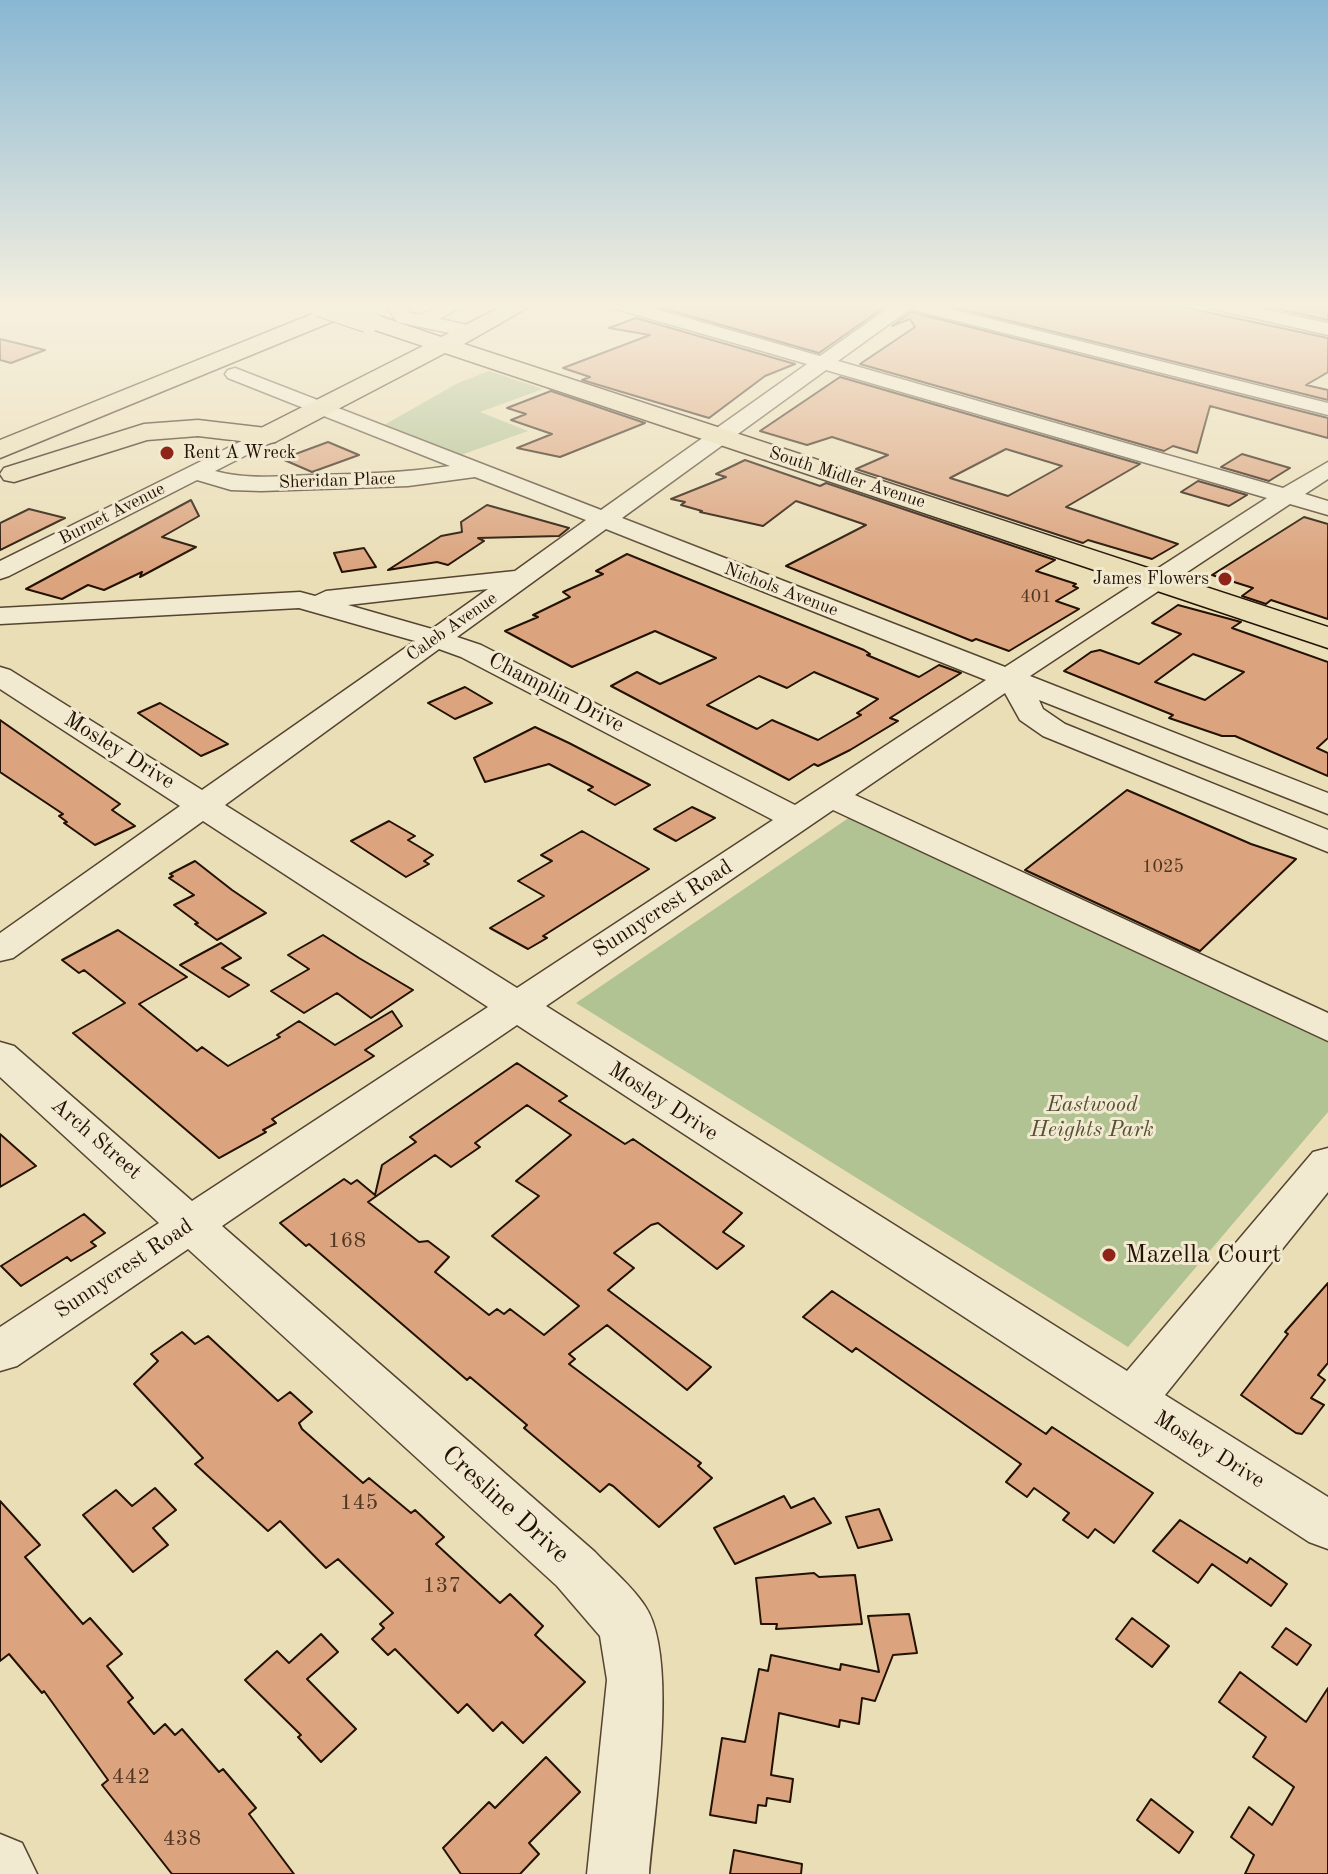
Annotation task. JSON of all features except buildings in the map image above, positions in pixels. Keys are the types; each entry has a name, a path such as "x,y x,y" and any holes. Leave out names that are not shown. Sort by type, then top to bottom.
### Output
{"main road":[{"path":"0,432 101,391"},
{"path":"0,450 154,391"},
{"name":"Burnet Avenue","path":"266,436 351,391"},
{"name":"South Midler Avenue","path":"586,391 1328,638"},
{"path":"182,428 213,437 220,443 222,458"},
{"path":"0,479 128,435 182,428 266,436"}],"street":[{"name":"Nichols Avenue","path":"278,391 1328,804"},
{"name":"Caleb Avenue","path":"0,950 783,391"},
{"path":"922,391 1328,508"},
{"path":"1258,391 1328,409"},
{"name":"Burnet Avenue","path":"0,571 266,436"},
{"path":"339,481 348,471 417,446"},
{"name":"Sheridan Place","path":"194,472 231,483 408,479 480,469"},
{"name":"Sunnycrest Road","path":"0,1352 1328,469"},
{"name":"Champlin Drive","path":"0,616 300,600 523,577"},
{"name":"Champlin Drive","path":"300,600 437,638 471,651 641,736 798,820"},
{"name":"Mosley Drive","path":"0,676 1328,1525"},
{"path":"1011,679 1031,714 1054,730 1328,842"},
{"path":"832,797 1328,1028"},
{"name":"Arch Street","path":"0,1055 191,1223"},
{"path":"1131,1401 1328,1163"},
{"name":"Cresline Drive","path":"191,1223 576,1569 626,1625 635,1680 618,1874"},
{"path":"0,1865 6,1874"}],"green space":[{"path":"443,391 536,391 480,412 528,431 461,455 384,425"},
{"name":"Eastwood Heights Park","path":"856,813 1328,1035 1328,1112 1128,1347 576,1003"}],"place":[{"name":"Rent A Wreck","path":"167,453"},
{"name":"James Flowers","path":"1225,579"},
{"name":"Mazella Court","path":"1109,1255"}]}
